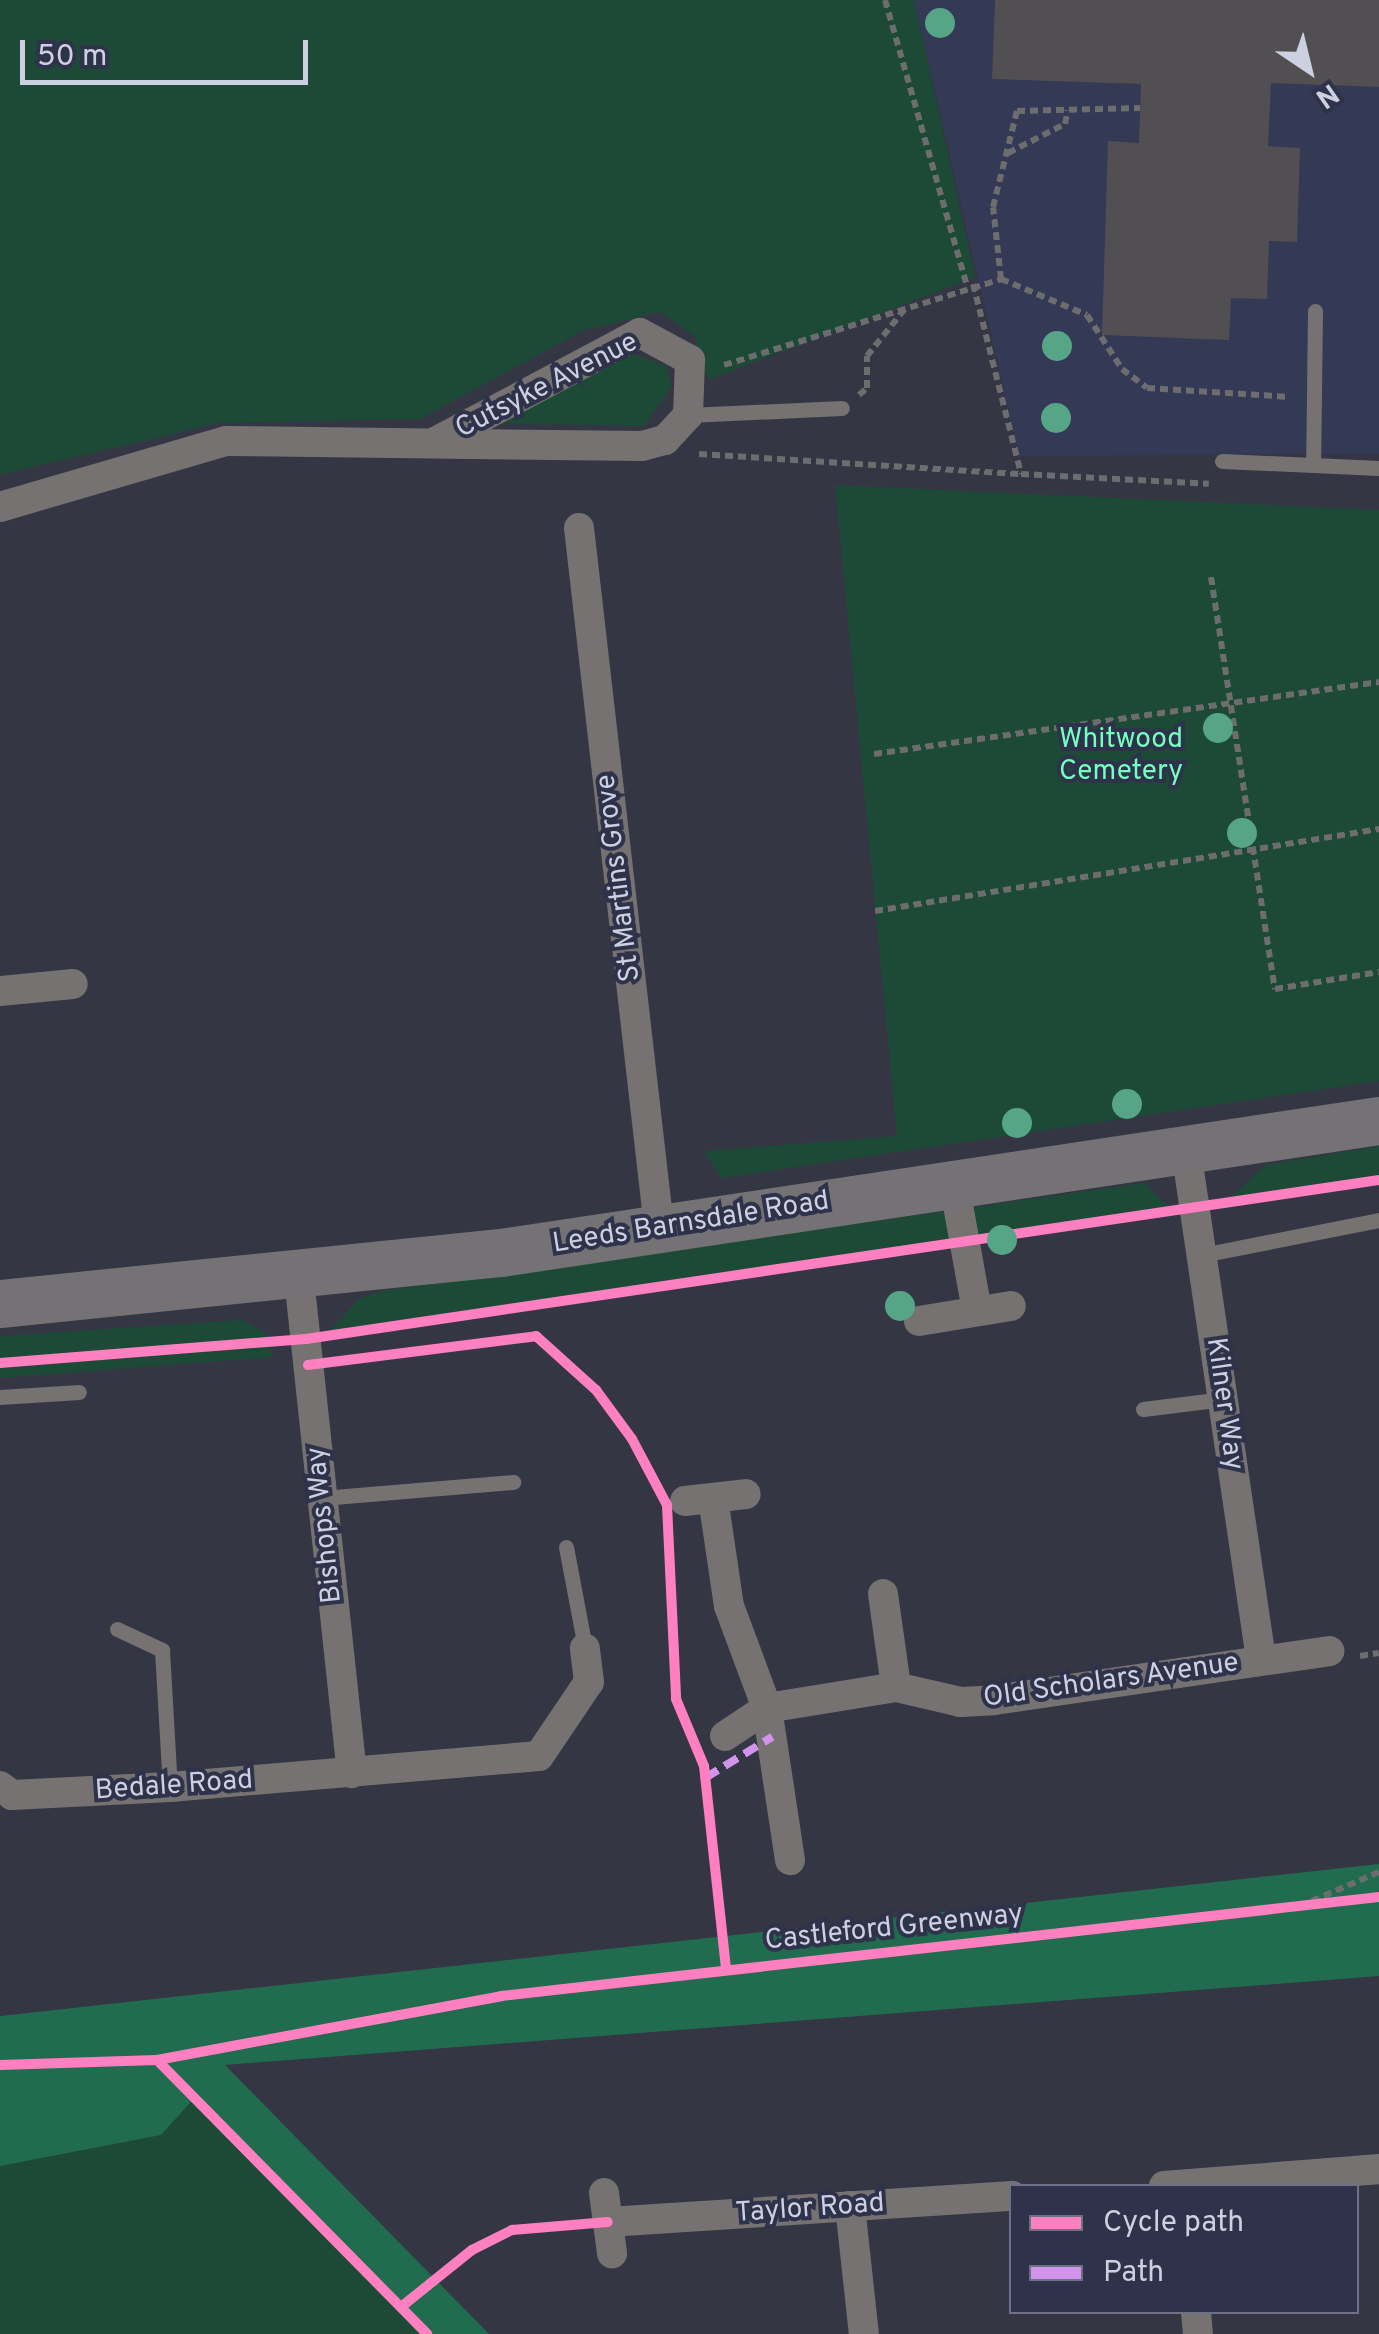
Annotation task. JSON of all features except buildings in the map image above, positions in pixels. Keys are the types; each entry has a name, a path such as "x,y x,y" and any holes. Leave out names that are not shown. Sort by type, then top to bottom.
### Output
{"main road":[{"name":"Leeds Barnsdale Road","path":"0,1304 299,1278 1379,1121"}],"street":[{"name":"Cutsyke Avenue","path":"437,441 640,333 678,348 694,375"},
{"path":"666,440 688,415 694,375"},
{"name":"Cutsyke Avenue","path":"0,508 226,440 642,446 666,440"},
{"name":"St Martins Grove","path":"579,528 659,1227"},
{"path":"0,991 72,984"},
{"name":"Kilner Way","path":"1186,1150 1261,1659"},
{"path":"954,1184 977,1312"},
{"name":"Bishops Way","path":"299,1278 352,1772"},
{"path":"918,1321 1011,1306"},
{"path":"746,1494 699,1500 730,1606 767,1708 790,1860"},
{"path":"884,1594 896,1687"},
{"name":"Bedale Road","path":"0,1786 12,1795 170,1787 539,1756 589,1682 585,1648"},
{"name":"Old Scholars Avenue","path":"725,1736 767,1708 896,1687 962,1702 1261,1659 1344,1654"},
{"path":"1207,2184 1379,2169"},
{"name":"Taylor Road","path":"612,2253 606,2208 850,2206 1009,2196"},
{"path":"850,2206 864,2334"}],"lane":[{"path":"1313,464 1315,311"},
{"path":"688,415 842,408"},
{"path":"1222,461 1379,468"},
{"path":"1202,1255 1379,1220"},
{"path":"0,1397 78,1392"},
{"path":"1143,1409 1223,1400"},
{"path":"322,1498 513,1482"},
{"path":"566,1547 585,1648"},
{"path":"117,1629 162,1650 170,1787"}],"path":[{"path":"885,0 970,285 1021,474"},
{"path":"1001,279 993,206 1017,111 1140,108"},
{"path":"1008,152 1065,124 1068,110"},
{"path":"694,375 970,285 1001,279 1087,315 1122,368 1148,388 1312,398"},
{"path":"842,408 867,388 866,356 908,305"},
{"path":"666,440 710,459 1220,484"},
{"path":"1210,577 1259,849 1275,989 1379,972"},
{"path":"874,754 1379,682"},
{"path":"876,911 1379,829"},
{"path":"1344,1654 1379,1653"},
{"path":"1300,1906 1379,1872"},
{"path":"1280,1908 1359,1900"}],"shaded area":[{"path":"914,0 1379,0 1379,454 1019,456"}],"green space":[{"path":"0,0 914,0 975,277 708,380 695,337 661,312 584,330 420,419 218,423 0,475"},
{"path":"628,352 666,366 672,386 644,426 501,423"},
{"name":"Whitwood Cemetery","path":"835,485 1379,510 1379,1081 721,1178 704,1151 897,1136"},
{"path":"1379,1146 1379,1180 1224,1204 1265,1165"},
{"path":"1144,1183 1173,1212 325,1336 359,1299 381,1291"},
{"path":"242,1320 265,1332 273,1357 0,1378 0,1336"},
{"path":"1379,1864 1379,1976 225,2065 489,2334 419,2334 197,2095 161,2135 0,2166 0,2016"},
{"path":"197,2094 419,2334 0,2334 0,2166 160,2135"}],"marked path":[{"path":"705,1778 772,1737"}],"cycle path":[{"path":"0,1363 306,1339 1379,1180"},
{"path":"308,1365 536,1336 596,1390 632,1439 667,1505 676,1699 704,1766 726,1968"},
{"name":"Castleford Greenway","path":"0,2065 157,2060 501,1996 1379,1897"},
{"path":"157,2060 427,2334"},
{"path":"401,2307 472,2250 512,2230 608,2222"}]}
